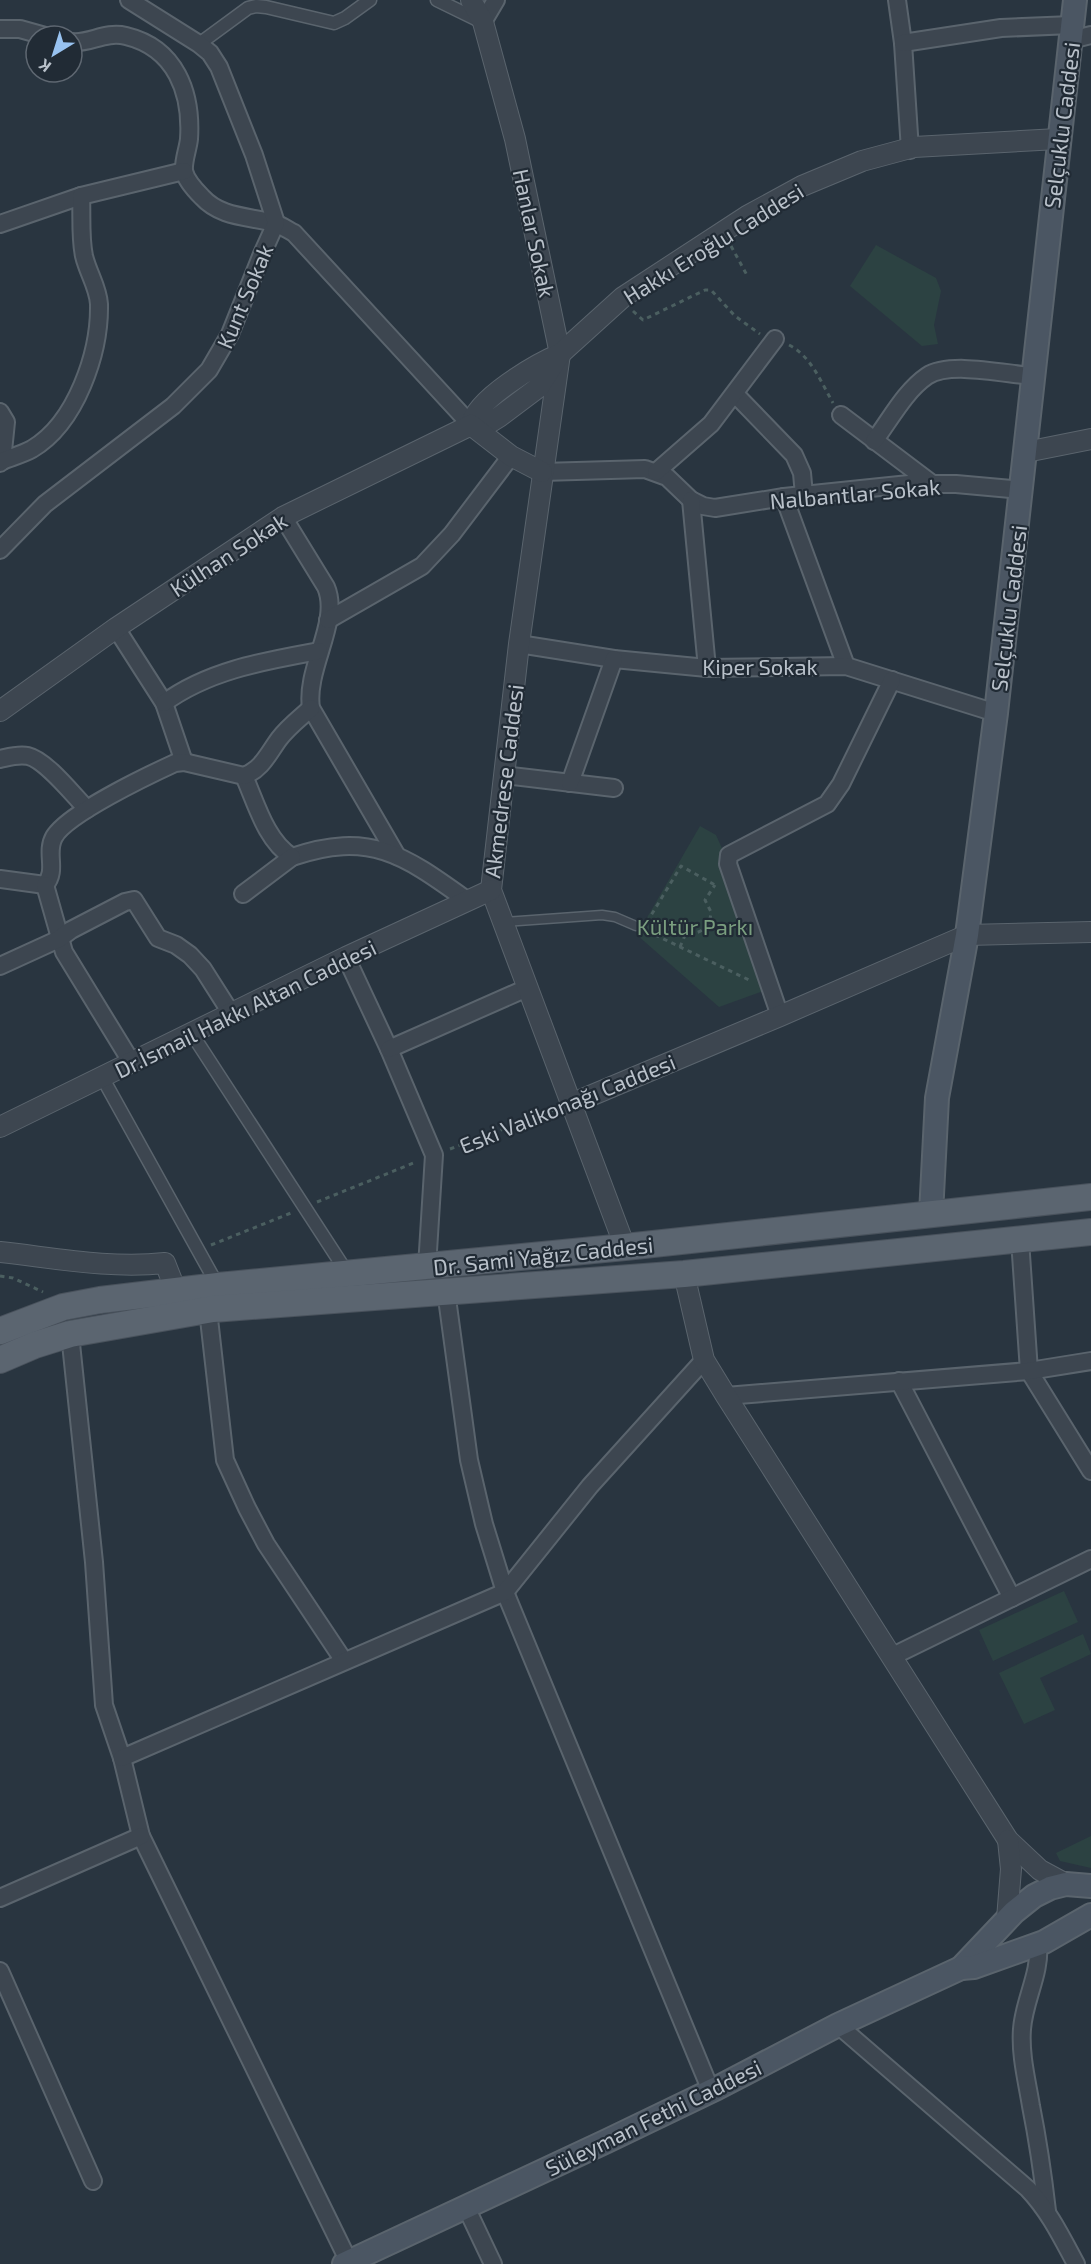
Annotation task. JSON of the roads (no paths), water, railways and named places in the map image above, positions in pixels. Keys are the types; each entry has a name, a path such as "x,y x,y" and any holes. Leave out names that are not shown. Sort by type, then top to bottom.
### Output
{"main road":[{"name":"Selçuklu Caddesi","path":"931,1214 937,1098 967,935 996,713 1022,490 1058,139 1078,33 1075,0"},
{"name":"Dr. Sami Yağız Caddesi","path":"0,1331 25,1319 63,1307 100,1300 1091,1197"},
{"name":"Dr. Sami Yağız Caddesi","path":"0,1360 35,1345 70,1334 208,1310 684,1274 1091,1232"},
{"name":"Süleyman Fethi Caddesi","path":"961,1968 1007,1919 1034,1896 1050,1888 1066,1884 1091,1886"},
{"name":"Süleyman Fethi Caddesi","path":"347,2263 711,2091 838,2025 961,1968 974,1967 1038,1944 1091,1915"}],"street":[{"name":"Kunt Sokak","path":"0,550 45,504 173,406 208,370 230,334 276,223 263,178 228,87 210,53 129,0"},
{"path":"199,44 248,8 266,7 334,23 370,0"},
{"path":"437,0 483,22 496,0"},
{"name":"Hanlar Sokak","path":"471,0 483,22 514,139 560,354 542,472"},
{"path":"897,0 903,43 910,150"},
{"path":"0,28 24,30"},
{"path":"903,43 1001,28 1078,33"},
{"path":"84,41 110,34 126,36 147,45 165,58 180,76 185,89 190,113 184,171 192,186 203,199 217,209 244,218 276,223 294,233 471,425 512,456 542,472"},
{"name":"Hakkı Eroğlu Caddesi","path":"560,354 623,297 723,232 779,199 833,172 873,157 910,150 914,147 1058,139"},
{"path":"0,224 81,196 184,171"},
{"path":"0,411 6,422 1,462 32,449 51,433 80,394 92,360 99,304 96,285 84,256 81,196"},
{"path":"656,472 700,435 735,394 775,339"},
{"path":"471,425 483,404 524,372 560,354"},
{"path":"874,441 912,391 928,376 939,370 959,369 1032,376"},
{"path":"735,394 794,455 802,472 804,495"},
{"path":"841,415 931,483"},
{"name":"Külhan Sokak","path":"0,711 116,628 282,517 471,425"},
{"path":"1026,452 1091,439"},
{"path":"328,620 422,566 453,534 512,456"},
{"name":"Nalbantlar Sokak","path":"542,472 633,468 656,472 667,477 691,500 703,506 715,508 784,497 931,483 1022,490"},
{"name":"Akmedrese Caddesi","path":"542,472 490,890 626,1247"},
{"path":"784,497 846,666"},
{"path":"691,500 707,668"},
{"path":"282,517 326,587 331,599 328,620 309,694 310,708 397,856"},
{"path":"116,628 164,703 184,762"},
{"name":"Kiper Sokak","path":"519,644 614,659 707,668 846,666 996,713"},
{"path":"164,703 182,690 209,678 264,662 319,651"},
{"path":"570,783 614,659"},
{"path":"780,1016 732,877 728,864 729,855 818,810 834,796 892,680"},
{"path":"45,885 50,878 52,842 55,834 87,809 162,769 184,762 244,776 253,772 262,765 280,738 310,708"},
{"path":"0,759 19,755 31,757 53,774 87,809"},
{"path":"504,775 614,788"},
{"path":"244,776 261,816 278,846 292,857"},
{"path":"243,894 292,857 324,847 347,845 372,847 397,856 423,869 468,901"},
{"path":"0,879 45,885"},
{"path":"45,885 59,939 77,976 132,1063"},
{"name":"Dr.İsmail Hakkı Altan Caddesi","path":"1,1123 132,1063 346,957 490,890"},
{"path":"0,966 59,939 70,930 125,902 134,900 158,938 176,945 190,955 203,969 231,1013"},
{"path":"967,935 1091,932"},
{"name":"Eski Valikonağı Caddesi","path":"571,1104 967,935"},
{"path":"346,957 389,1049 434,1155 427,1267"},
{"path":"389,1049 527,988"},
{"path":"192,1034 348,1274"},
{"path":"102,1077 218,1286"},
{"path":"1020,1240 1029,1371 1091,1471"},
{"path":"0,1252 104,1265 138,1266 165,1263 176,1291"},
{"path":"684,1274 704,1360 726,1396 1008,1840 1040,1870 1066,1884"},
{"path":"446,1291 469,1460 484,1524 505,1592 711,2091"},
{"path":"208,1310 225,1460 266,1544 344,1661"},
{"path":"70,1334 94,1562 104,1705 122,1758 141,1836 347,2263"},
{"path":"122,1758 505,1592 590,1486 704,1360"},
{"path":"726,1396 1029,1371 1091,1361"},
{"path":"900,1381 1012,1598"},
{"path":"893,1656 1091,1559"},
{"path":"0,1898 141,1836"},
{"path":"1007,1919 1011,1869 1008,1840"},
{"path":"1038,1944 1040,1958 1027,1999 1022,2038 1047,2212"},
{"path":"0,1971 93,2181"},
{"path":"838,2025 1028,2189 1047,2212 1076,2264"},
{"path":"466,2207 493,2264"}],"lane":[{"path":"503,922 602,915 615,917 636,926"}],"park label":[{"name":"Kültür Parkı","path":"695,926"}]}
